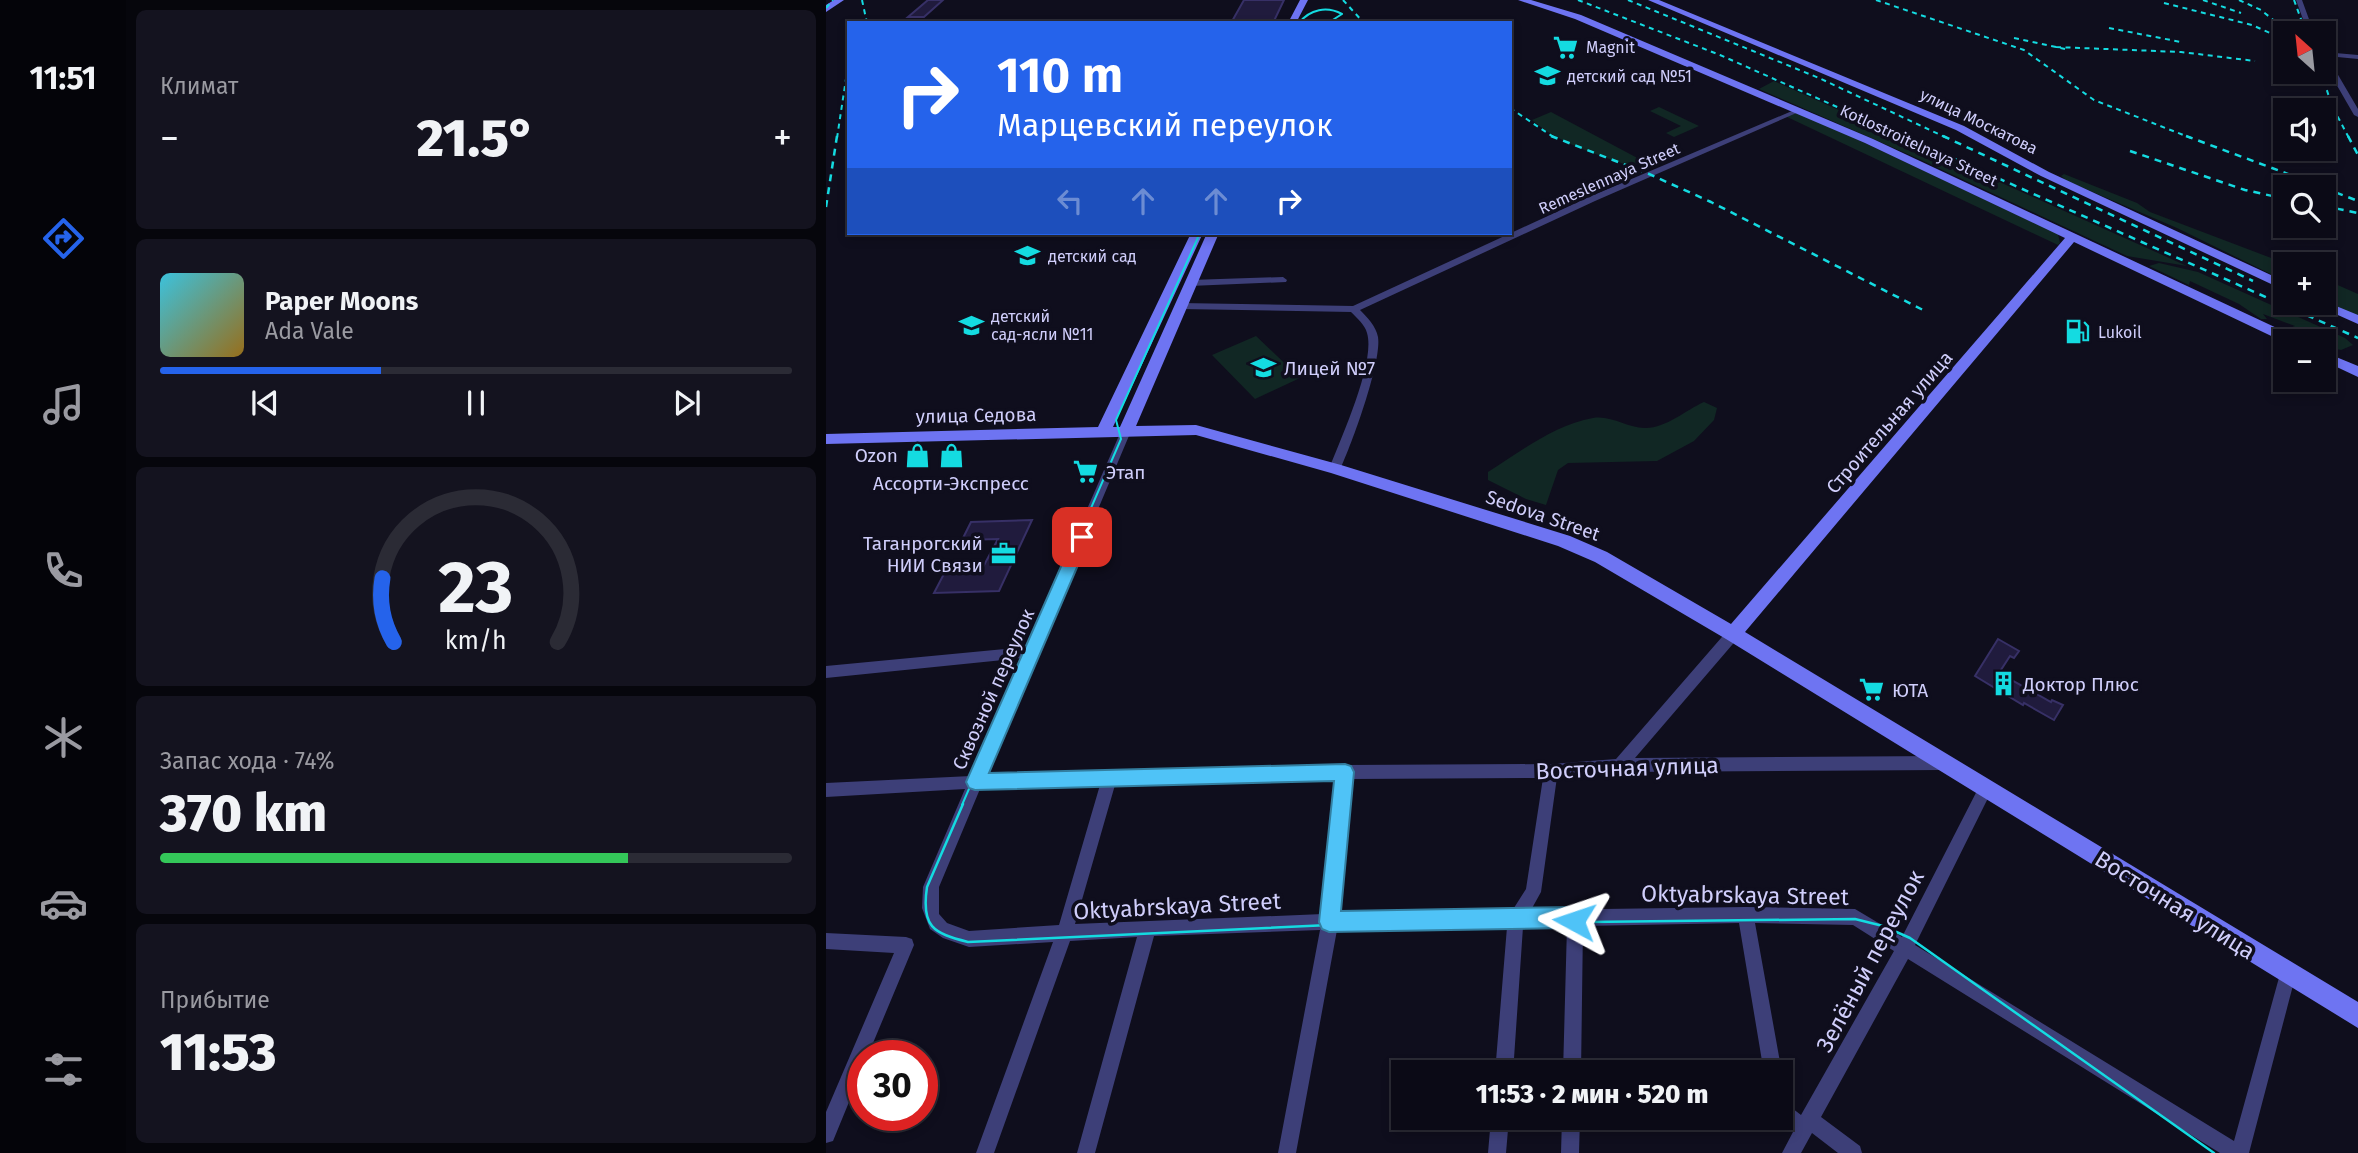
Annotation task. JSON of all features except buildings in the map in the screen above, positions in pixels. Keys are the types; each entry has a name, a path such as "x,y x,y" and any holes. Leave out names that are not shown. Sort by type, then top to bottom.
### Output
{"main road":[{"path":"826,9 839,0"},
{"path":"1293,21 1304,0"},
{"name":"Kotlostroitelnaya Street","path":"1521,0 1578,17 1799,110 2273,331"},
{"name":"улица Москатова","path":"1652,0 1942,120 2045,174 2273,281"},
{"path":"1104,432 1196,235"},
{"path":"1126,431 1212,235"},
{"name":"Строительная улица","path":"1733,634 2073,236"},
{"path":"2336,311 2358,320"},
{"path":"2336,362 2358,372"},
{"name":"улица Седова","path":"826,439 1126,431"},
{"name":"Sedova Street","path":"1126,431 1205,431 1564,541 1601,557 1733,634 1943,763"},
{"name":"Восточная улица","path":"1943,763 2358,1016"}],"street":[{"path":"2300,0 2307,21"},
{"path":"2336,56 2358,57"},
{"path":"2336,76 2358,115"},
{"name":"Remeslennaya Street","path":"1354,309 1592,199 1799,110"},
{"path":"1190,283 1283,280"},
{"path":"1180,306 1354,309 1373,336 1370,365 1335,469"},
{"name":"Сквозной переулок","path":"931,887 1126,431"},
{"path":"1620,765 1733,634"},
{"path":"826,672 1032,652"},
{"name":"Восточная улица","path":"826,790 975,782 1345,772 1551,771 1620,765 1943,763"},
{"path":"1505,1060 1517,919 1533,892 1551,771"},
{"path":"1287,1153 1329,922 1345,772"},
{"path":"985,1153 1064,934 1109,780"},
{"name":"Зелёный переулок","path":"1791,1153 1905,947 1986,788"},
{"name":"Oktyabrskaya Street","path":"931,887 929,900 933,920 941,930 969,939 1148,928 1329,922 1746,915 1855,917 2239,1153"},
{"path":"1746,915 1771,1060"},
{"path":"1572,1060 1574,917"},
{"path":"1086,1153 1148,928"},
{"path":"826,942 906,945 826,1134"},
{"path":"2239,1153 2288,974"},
{"path":"1793,1117 1853,1153"},
{"path":"1497,1153 1499,1130"},
{"path":"1570,1153 1571,1130"}],"green space":[{"path":"1774,81 2187,266 2127,256 1919,159 1759,89"},
{"path":"1659,107 1699,126 1674,137 1666,133 1681,126 1650,111"},
{"path":"1797,111 2058,234 2060,243 2058,245 1785,116"},
{"path":"1551,112 1643,161 1633,167 1593,153 1554,136 1532,120"},
{"path":"2064,174 2137,203 2150,212 2273,259 2273,275 2177,228 2067,181 2061,176"},
{"path":"2159,263 2198,272 2273,306 2273,315 2294,315 2325,329 2286,329 2295,326 2263,314 2267,319 2261,319 2239,304 2190,281 2189,285 2149,266"},
{"path":"2336,284 2358,294 2358,317 2336,307"},
{"path":"2336,334 2353,345 2341,350 2336,349"},
{"path":"1256,336 1300,378 1255,399 1212,355"},
{"path":"1704,402 1717,408 1714,420 1694,441 1657,461 1568,463 1558,470 1546,505 1526,499 1488,480 1488,472 1565,427 1600,418 1640,428 1653,427 1668,422"}],"tram line":[{"path":"1301,21 1319,10 1342,14 1331,21"},
{"path":"962,805 1121,439 1116,420 1199,235"},
{"path":"963,804 927,887 926,900 928,920 932,926 956,939 968,942 1329,925 1855,919 1883,926 1910,938 2214,1153"}],"railway":[{"path":"826,8 833,0"},
{"path":"862,0 867,21"},
{"path":"1343,0 1362,21"},
{"path":"1578,0 1720,55 1907,138"},
{"path":"1628,0 1819,78 1947,138"},
{"path":"1876,0 2024,50 2094,100 2191,138"},
{"path":"2203,0 2241,13"},
{"path":"2239,0 2261,10 2274,21"},
{"path":"2294,0 2302,21"},
{"path":"2164,3 2252,25 2273,34"},
{"path":"2109,28 2181,42"},
{"path":"2014,38 2065,49"},
{"path":"2056,47 2181,52 2255,61"},
{"path":"837,138 847,72"},
{"path":"2325,84 2332,106 2349,138"},
{"path":"1512,109 1553,137"},
{"path":"826,207 837,136"},
{"path":"1903,136 2358,338"},
{"path":"1943,136 2253,281"},
{"path":"2186,136 2291,175"},
{"path":"2348,136 2358,155"},
{"path":"1553,137 1649,174 1711,202 1925,311"},
{"path":"2130,151 2245,190 2273,196"},
{"path":"2336,193 2358,201"},
{"path":"2336,208 2358,213"}],"place":[{"name":"Magnit","path":"1566,47"},
{"name":"детский сад №51","path":"1547,76"},
{"name":"детский сад","path":"1028,256"},
{"name":"детский сад-ясли №11","path":"971,325"},
{"name":"Lukoil","path":"2078,332"},
{"name":"Лицей №7","path":"1264,368"},
{"name":"Ozon","path":"918,455"},
{"name":"Ассорти-Экспресс","path":"951,455"},
{"name":"Этап","path":"1086,472"},
{"name":"Таганрогский НИИ Связи","path":"1003,554"},
{"name":"Доктор Плюс","path":"2003,684"},
{"name":"ЮТА","path":"1872,690"}],"route":[{"path":"1082,537 975,782 1345,772 1329,922 1574,917 1574,921"}]}
